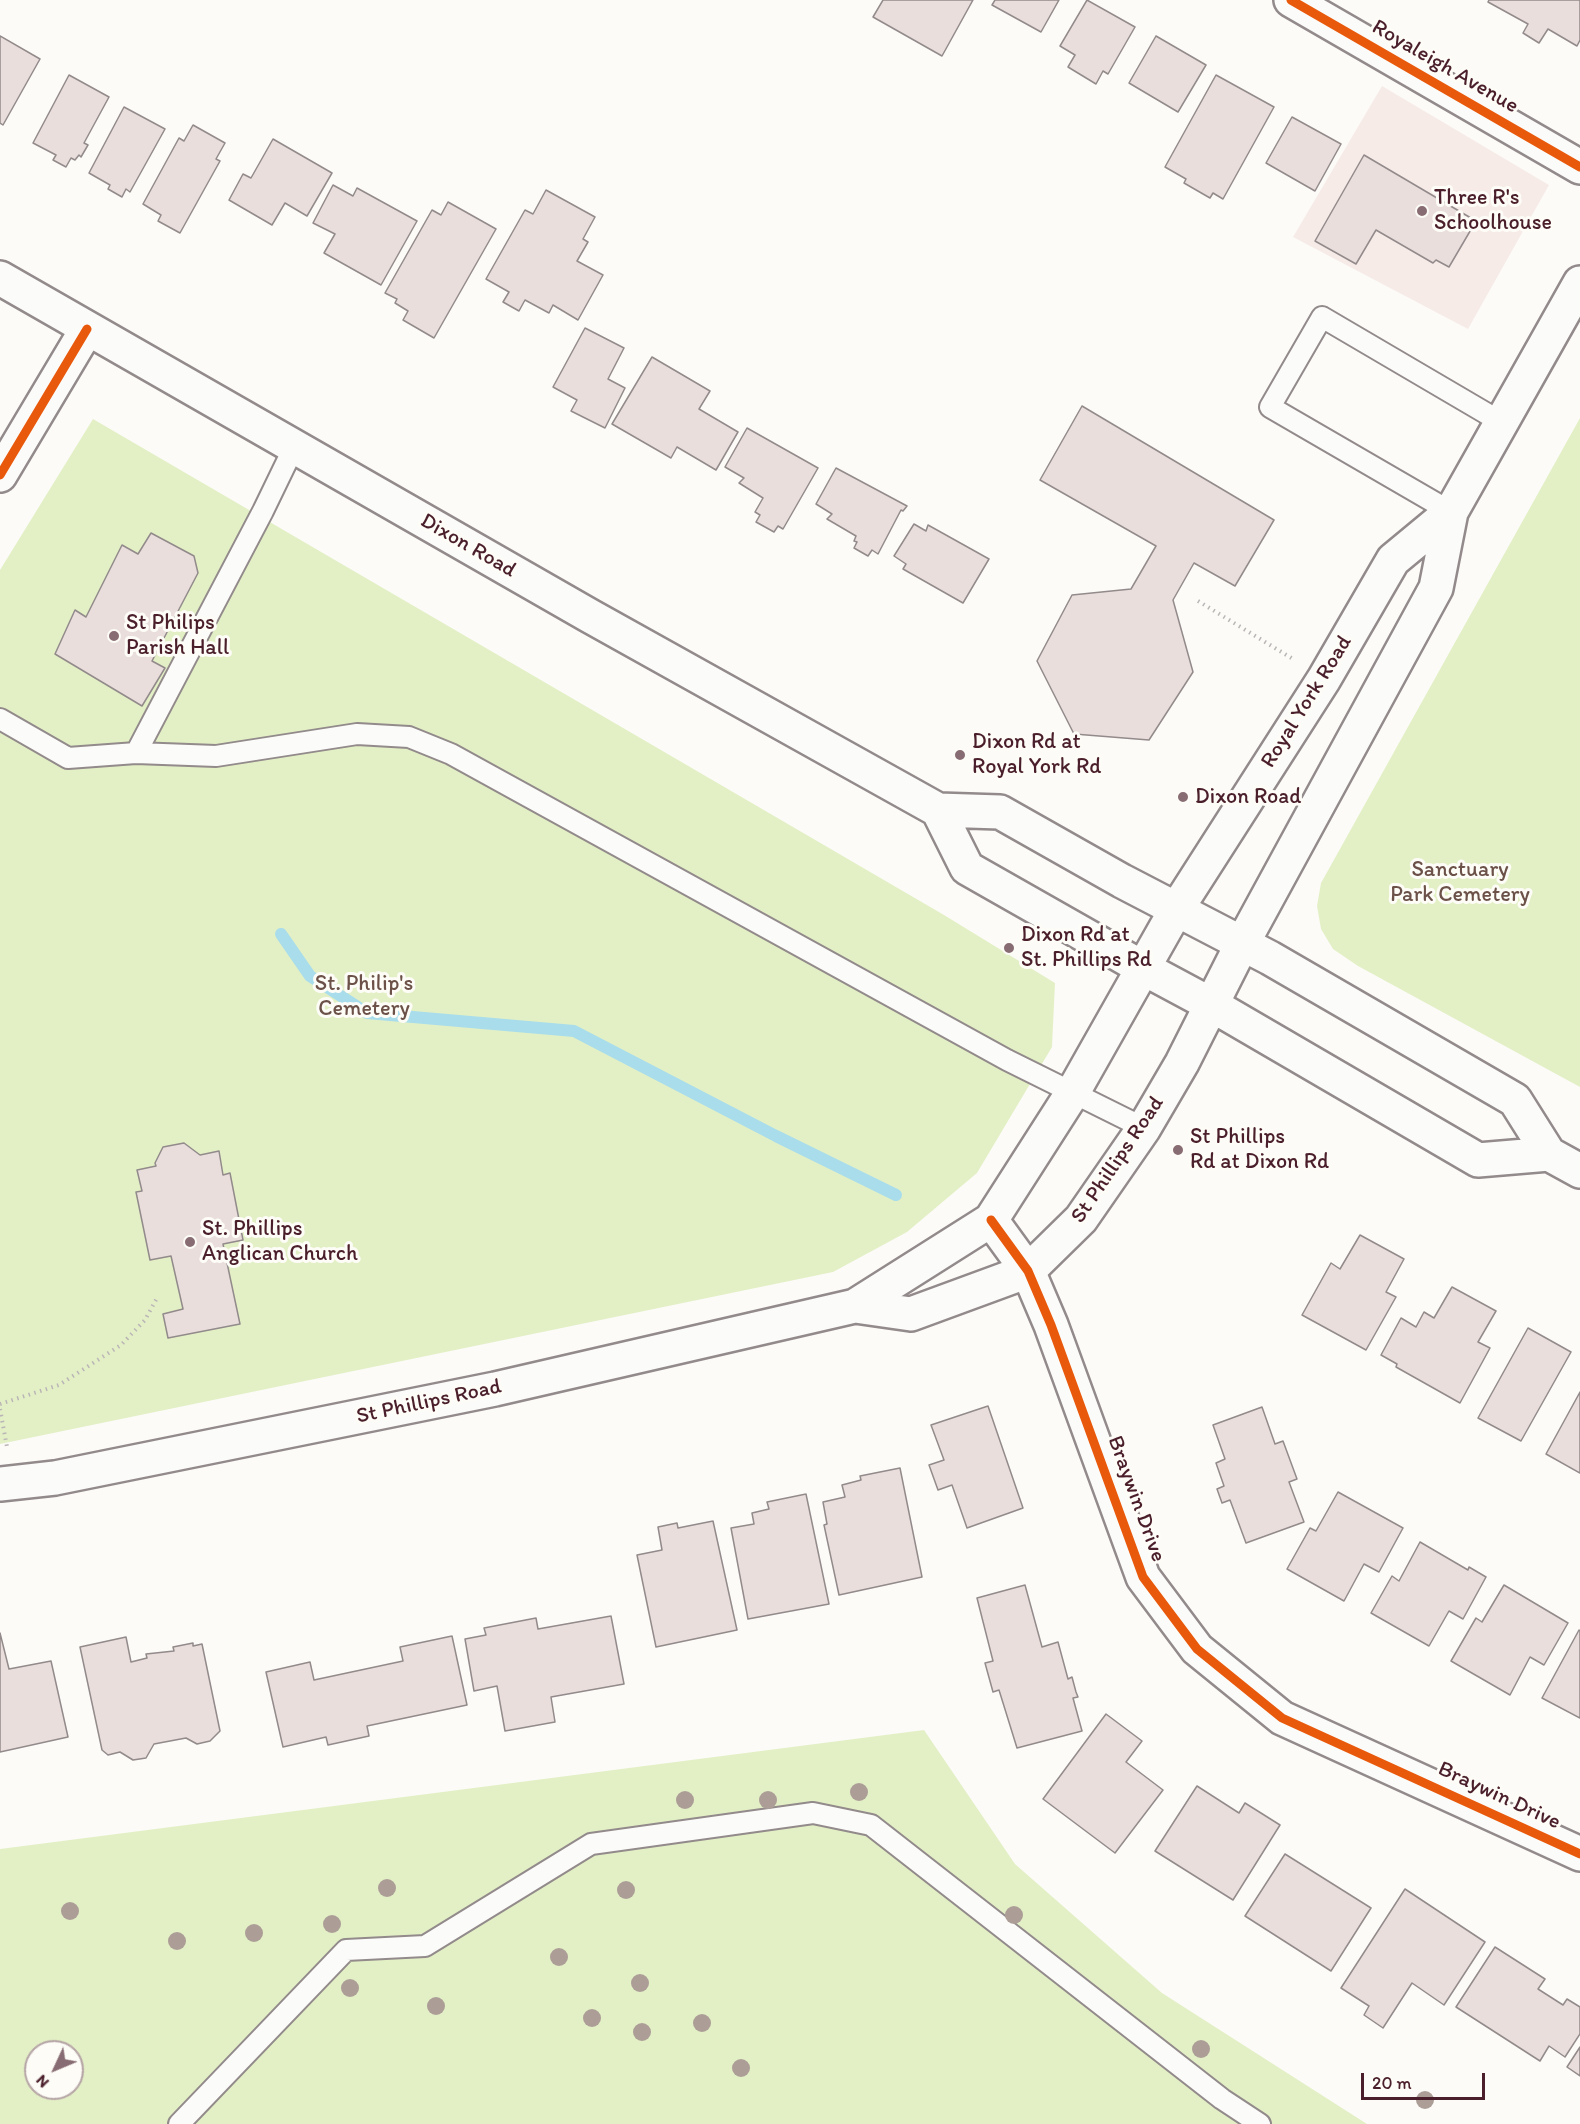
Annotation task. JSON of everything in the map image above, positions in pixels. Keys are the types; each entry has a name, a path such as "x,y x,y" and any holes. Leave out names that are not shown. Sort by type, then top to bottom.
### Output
{"main road":[{"name":"Royaleigh Avenue","path":"1291,0 1580,167"},
{"name":"Dixon Road","path":"0,278 590,616 938,810 1000,812 1176,910 1302,976 1515,1100 1549,1154 1580,1171"},
{"name":"Royal York Road","path":"1212,1005 1242,944 1436,588 1451,512 1580,283"},
{"path":"0,475 87,329"},
{"name":"Royal York Road","path":"1143,969 1176,910 1324,679 1393,560 1451,512"},
{"path":"938,810 967,868 1143,969 1212,1005 1478,1160 1549,1154"},
{"name":"St Phillips Road","path":"4,1469 55,1478 495,1389 855,1306 991,1220 1073,1092 1143,969"},
{"name":"St Phillips Road","path":"855,1306 911,1314 1028,1271 1081,1219 1144,1128 1182,1063 1212,1005"},
{"name":"Braywin Drive","path":"991,1220 1028,1271 1051,1325 1143,1577 1197,1649 1282,1718 1580,1854"}],"lane":[{"path":"1451,512 1270,407 1322,317 1501,422"},
{"path":"136,753 258,521 294,447"},
{"path":"0,719 68,758 136,753 216,756 357,734 409,737 451,754 1007,1060 1144,1128"},
{"path":"179,2124 346,1950 425,1946 591,1845 813,1814 871,1826 1222,2099 1260,2124"}],"path":[{"path":"1198,601 1324,679"},
{"path":"0,1404 59,1384 121,1345 145,1320 157,1298"},
{"path":"0,1409 4,1469"}],"shaded area":[{"name":"Three R's Schoolhouse","path":"1382,86 1549,185 1468,329 1293,237"}],"green space":[{"name":"Sanctuary Park Cemetery","path":"1580,418 1580,1087 1358,966 1333,949 1321,929 1317,906 1321,883"},
{"name":"St. Philip's Cemetery","path":"93,419 944,915 1055,983 1052,1047 977,1173 907,1232 833,1272 0,1444 0,570"},
{"path":"924,1730 1015,1864 1162,1993 1367,2124 0,2124 0,1849"}],"building":[{"path":"883,0 973,0 942,56 873,17"},
{"path":"995,0 1059,0 1041,32 992,5"},
{"path":"1087,0 1135,27 1108,74 1103,71 1096,84 1068,67 1075,55 1060,46"},
{"path":"1489,0 1580,0 1580,40 1577,46 1548,29 1539,43 1523,33 1528,24 1488,2"},
{"path":"0,36 40,59 3,125 0,123"},
{"path":"1156,36 1206,65 1178,112 1129,83"},
{"path":"69,75 109,97 84,143 88,145 81,157 79,155 75,160 71,158 66,167 53,160 56,155 33,143"},
{"path":"1216,75 1274,107 1223,199 1213,193 1210,198 1184,183 1186,179 1165,167"},
{"path":"124,107 165,129 130,192 126,189 122,197 108,189 110,185 89,173"},
{"path":"1292,117 1341,144 1315,191 1266,163"},
{"path":"193,125 225,143 216,159 220,161 180,233 158,221 161,215 143,204 179,138 184,141"},
{"path":"273,139 332,173 307,216 285,203 272,225 229,200 243,174 251,178"},
{"path":"1364,155 1476,221 1449,267 1436,260 1433,263 1376,230 1356,264 1315,241"},
{"path":"333,185 353,196 357,188 417,221 381,285 324,253 335,234 313,223"},
{"path":"546,190 595,217 583,239 588,242 577,261 603,275 578,320 553,305 549,313 525,300 519,311 503,302 509,292 486,279 525,210 533,214"},
{"path":"448,202 496,229 434,338 403,320 408,311 395,303 397,299 385,293 432,210 441,215"},
{"path":"585,328 624,348 608,379 625,388 605,428 571,411 577,400 553,387"},
{"path":"652,357 710,391 699,409 738,432 716,470 677,447 671,458 612,424"},
{"path":"1082,406 1274,520 1235,586 1194,563 1173,600 1193,672 1149,740 1074,734 1037,661 1072,595 1131,589 1156,546 1040,480"},
{"path":"747,428 818,468 783,529 778,526 774,532 756,522 760,515 755,512 763,498 739,483 744,478 725,467"},
{"path":"836,468 907,506 903,511 901,510 878,554 872,550 868,556 854,548 857,542 854,541 856,536 827,519 832,514 816,504"},
{"path":"914,524 926,531 928,525 989,559 963,603 903,569 906,564 894,556"},
{"name":"St Philips Parish Hall","path":"151,533 194,556 198,573 152,661 165,668 142,706 55,654 75,610 86,617 122,545 138,554"},
{"name":"St. Phillips Anglican Church","path":"184,1143 200,1155 219,1151 223,1175 230,1173 243,1240 223,1244 240,1324 168,1338 163,1314 183,1309 171,1256 150,1260 136,1192 142,1191 137,1170 156,1166 155,1163 163,1147"},
{"path":"1360,1235 1404,1259 1386,1292 1396,1297 1366,1350 1302,1315 1331,1263 1340,1269"},
{"path":"1452,1287 1496,1311 1478,1342 1490,1348 1460,1403 1396,1367 1397,1364 1381,1355 1401,1318 1416,1327 1424,1312 1434,1318"},
{"path":"1528,1328 1571,1352 1521,1441 1478,1418"},
{"path":"1580,1392 1580,1473 1546,1454"},
{"path":"988,1406 1023,1508 967,1528 952,1485 938,1490 929,1465 944,1460 931,1425"},
{"path":"1262,1407 1275,1444 1283,1441 1297,1479 1289,1482 1304,1522 1246,1543 1230,1500 1222,1503 1217,1489 1224,1486 1216,1463 1225,1459 1213,1425"},
{"path":"900,1468 922,1577 839,1595 824,1525 827,1524 823,1502 845,1497 842,1485 861,1480 860,1476"},
{"path":"1338,1492 1403,1528 1379,1572 1364,1564 1344,1601 1287,1569 1310,1528 1316,1531"},
{"path":"806,1494 829,1604 748,1619 731,1528 754,1524 752,1513 769,1509 767,1502"},
{"path":"713,1521 737,1630 656,1647 637,1555 662,1550 658,1527 677,1523 678,1528"},
{"path":"1420,1542 1468,1570 1469,1567 1486,1577 1463,1619 1449,1611 1429,1646 1371,1613 1392,1576 1399,1581"},
{"path":"1025,1585 1042,1647 1058,1642 1068,1679 1072,1677 1078,1697 1073,1698 1082,1731 1017,1748 999,1690 993,1692 985,1663 993,1661 977,1598"},
{"path":"1504,1585 1568,1623 1544,1665 1530,1657 1510,1695 1451,1661 1476,1618 1482,1622"},
{"path":"611,1616 624,1684 551,1697 555,1722 505,1731 497,1686 474,1691 465,1639 486,1635 484,1628 536,1618 538,1629"},
{"path":"1580,1631 1580,1718 1542,1698"},
{"path":"0,1633 9,1669 51,1661 68,1737 0,1752"},
{"path":"452,1636 467,1705 367,1726 369,1736 328,1745 326,1737 283,1747 266,1672 310,1662 314,1680 403,1661 400,1647"},
{"path":"126,1637 131,1662 147,1658 146,1654 174,1651 173,1647 193,1643 193,1646 202,1644 220,1731 210,1741 197,1744 186,1738 154,1744 146,1758 133,1760 120,1752 108,1755 102,1750 80,1647"},
{"path":"1106,1714 1142,1741 1126,1762 1163,1790 1115,1853 1043,1799"},
{"path":"1197,1786 1239,1813 1245,1803 1280,1825 1233,1900 1155,1851"},
{"path":"1285,1854 1371,1908 1331,1971 1245,1916"},
{"path":"1405,1889 1485,1942 1444,2005 1412,1983 1383,2028 1364,2015 1369,2006 1341,1988"},
{"path":"1495,1947 1545,1979 1538,1989 1563,2005 1567,1999 1580,2007 1580,2034 1565,2057 1549,2046 1540,2061 1456,2007"},
{"path":"1580,2047 1580,2076 1567,2067"}],"waterway":[{"path":"281,934 310,976 367,1013 574,1031 776,1136 896,1195"}],"cycle path":[{"path":"1291,0 1580,167"},
{"path":"0,475 87,329"},
{"path":"991,1220 1028,1271 1051,1325 1143,1577 1197,1649 1282,1718 1580,1854"}],"place":[{"name":"Three R's Schoolhouse","path":"1422,211"},
{"name":"St Philips Parish Hall","path":"114,636"},
{"name":"Dixon Rd at Royal York Rd","path":"960,755"},
{"name":"Dixon Road","path":"1183,797"},
{"name":"Dixon Rd at St. Phillips Rd","path":"1009,948"},
{"name":"St Phillips Rd at Dixon Rd","path":"1178,1150"},
{"name":"St. Phillips Anglican Church","path":"190,1242"}]}
